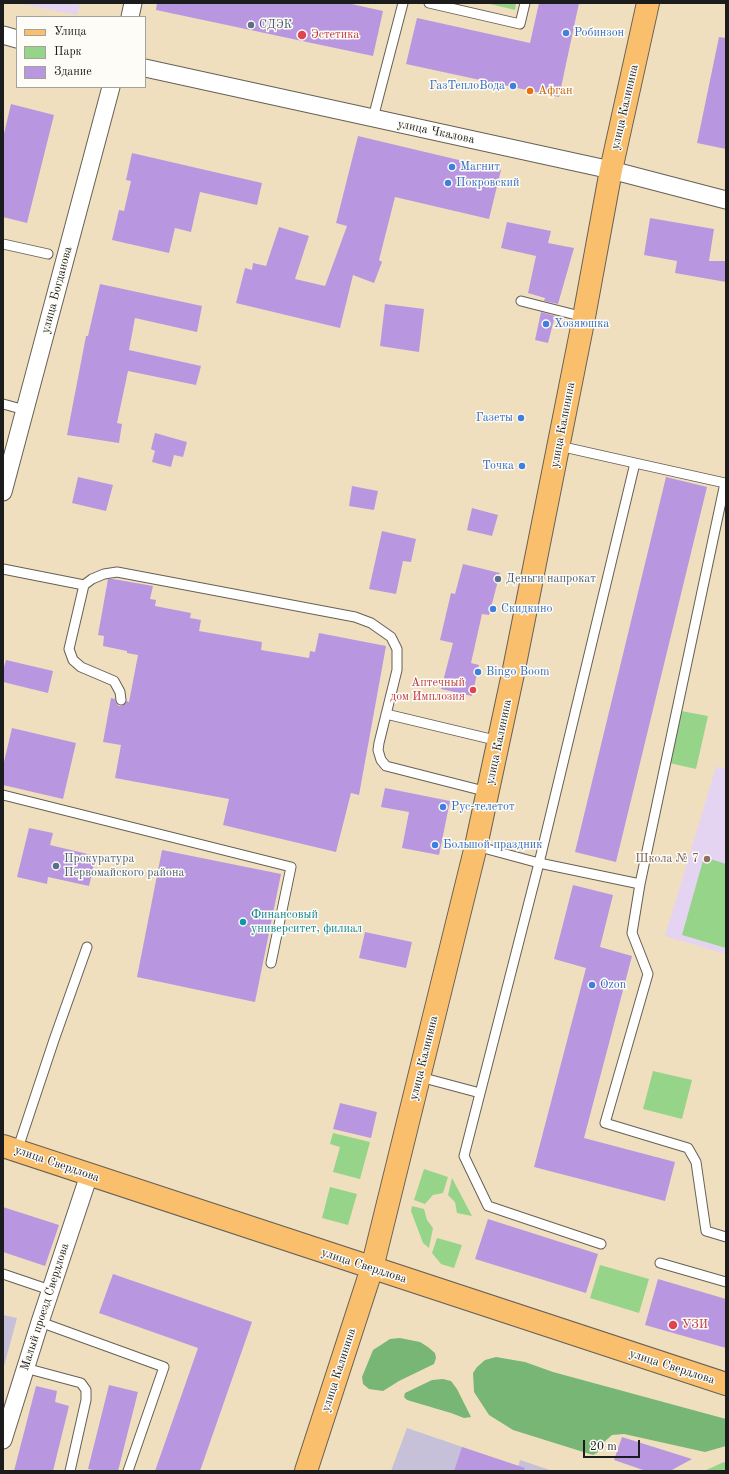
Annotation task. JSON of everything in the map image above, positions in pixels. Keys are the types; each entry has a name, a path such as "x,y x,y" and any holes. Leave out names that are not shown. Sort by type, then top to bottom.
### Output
{"main road":[{"name":"улица Калинина","path":"306,1471 372,1268 476,846 499,742 584,318 611,170 648,3"},
{"name":"улица Свердлова","path":"10,1148 726,1384"}],"street":[{"path":"130,16 133,3"},
{"path":"3,35 16,39"},
{"name":"улица Чкалова","path":"146,68 611,170 726,200"},
{"name":"улица Богданова","path":"3,492 111,88"},
{"name":"Малый проезд Свердлова","path":"3,1440 50,1290 89,1175"}],"lane":[{"path":"373,118 403,3"},
{"path":"429,3 520,24 525,3"},
{"path":"3,244 48,254"},
{"path":"520,301 584,318"},
{"path":"3,404 25,410"},
{"path":"558,446 725,483 640,884 632,933 648,974 606,1123 688,1148 696,1162 706,1231 726,1237"},
{"path":"601,1244 488,1206 464,1156 539,863 635,463"},
{"path":"3,569 84,585"},
{"path":"121,700 120,692 114,681 80,667 71,655 69,649 84,585 92,578 117,572 363,619 391,637 398,649 397,670 378,750 381,760 386,766 488,792"},
{"path":"386,714 499,742"},
{"path":"3,795 291,867 271,963"},
{"path":"476,846 539,863 640,884"},
{"path":"10,1148 54,1040 87,947"},
{"path":"420,1078 480,1093"},
{"path":"660,1263 726,1282"},
{"path":"3,1274 50,1290"},
{"path":"40,1322 164,1368 128,1471"},
{"path":"25,1368 78,1381 86,1390 86,1400 70,1471"}],"shaded area":[{"path":"17,3 80,3 77,15"},
{"name":"Школа № 7","path":"716,767 726,768 726,954 665,936"},
{"path":"3,1315 17,1318 3,1370"},
{"path":"407,1428 518,1466 520,1460 553,1471 391,1471"}],"green space":[{"path":"486,3 516,3 515,10"},
{"path":"676,710 708,716 696,769 665,762"},
{"path":"704,857 726,864 726,948 682,935"},
{"path":"653,1071 692,1080 682,1119 643,1109"},
{"path":"333,1133 370,1142 360,1179 333,1172 340,1147 330,1144"},
{"path":"424,1169 448,1177 443,1193 433,1195 425,1204 414,1200"},
{"path":"452,1178 472,1216 457,1213 455,1202 448,1195"},
{"path":"330,1187 357,1194 348,1225 322,1218"},
{"path":"412,1206 424,1209 427,1220 433,1228 429,1248 423,1243 411,1211"},
{"path":"437,1238 462,1245 454,1268 441,1264 432,1253"},
{"path":"600,1265 649,1279 639,1313 590,1298"},
{"path":"400,1338 420,1342 428,1347 435,1353 436,1358 434,1364 399,1381 383,1391 369,1389 363,1384 362,1377 373,1350 390,1339"},
{"path":"496,1357 525,1362 553,1372 726,1419 726,1446 705,1452 624,1434 612,1435 603,1443 597,1453 593,1455 513,1430 489,1415 474,1392 473,1373 485,1360"},
{"path":"443,1379 451,1381 457,1389 471,1417 464,1418 407,1400 404,1397 405,1393 432,1380"},
{"path":"724,1462 726,1463 726,1471 704,1471"}],"building":[{"path":"157,3 347,3 383,11 373,56 156,10"},
{"path":"539,3 579,3 559,97 406,64 417,18 530,43"},
{"path":"719,37 726,38 726,149 697,143"},
{"path":"11,104 54,115 27,223 3,217 3,138"},
{"path":"358,136 501,170 489,219 395,197 379,260 382,262 374,283 353,275 340,328 236,303 245,268 252,270 253,263 266,266 279,227 309,236 295,279 325,286 347,226 336,223"},
{"path":"132,153 262,183 257,205 200,192 191,232 175,228 169,253 112,240 119,210 124,211 131,181 126,180"},
{"path":"650,218 714,229 709,261 726,261 726,282 675,273 677,261 644,255"},
{"path":"507,222 551,231 548,243 574,248 558,304 544,301 545,298 528,293 536,256 501,248"},
{"path":"100,284 202,306 197,332 135,318 129,350 201,366 196,385 128,371 117,423 122,424 119,443 67,435 86,336 88,336"},
{"path":"385,304 424,309 419,352 380,346"},
{"path":"541,312 555,316 548,343 535,340"},
{"path":"155,433 187,442 183,457 174,455 171,467 152,462 155,451 151,449"},
{"path":"78,477 113,485 106,511 72,503"},
{"path":"666,477 707,487 616,862 575,852"},
{"path":"352,486 378,491 374,510 349,506"},
{"path":"472,508 498,515 492,536 467,530"},
{"path":"382,531 416,539 411,562 403,561 396,594 369,589"},
{"path":"463,564 500,573 489,615 482,614 471,663 479,665 472,696 441,689 453,643 440,640 451,593 455,594"},
{"path":"108,579 153,586 150,599 156,600 155,606 191,613 190,618 201,620 199,631 262,642 261,650 309,658 310,651 315,652 319,633 386,646 359,795 351,793 336,852 223,825 229,799 115,778 121,745 103,742 111,698 115,699 119,706 122,706 127,701 129,702 138,655 103,646 104,636 98,635"},
{"path":"6,660 53,671 48,693 3,682 3,671"},
{"path":"12,728 76,743 63,799 3,785 3,766"},
{"path":"385,788 450,801 439,855 402,848 409,812 381,807"},
{"name":"Прокуратура Первомайского района","path":"29,828 53,833 50,845 96,856 89,886 48,877 47,884 17,877"},
{"name":"Финансовый университет, филиал","path":"162,850 281,874 255,1002 137,977"},
{"path":"573,885 613,895 600,947 632,956 584,1138 675,1162 665,1201 534,1167 586,968 554,959"},
{"path":"365,932 412,942 406,968 359,958"},
{"path":"340,1103 377,1112 371,1138 333,1129"},
{"path":"3,1207 59,1225 45,1266 3,1252"},
{"path":"488,1219 598,1254 586,1293 475,1259"},
{"path":"113,1274 252,1322 200,1471 155,1471 198,1348 99,1313"},
{"path":"658,1279 726,1299 726,1348 645,1325"},
{"path":"109,1385 138,1392 118,1471 97,1471 88,1469"},
{"path":"36,1386 57,1391 55,1402 69,1406 53,1471 14,1471"},
{"path":"622,1437 692,1459 670,1471 646,1471 614,1460"},
{"path":"462,1447 525,1468 524,1471 454,1471"}],"place":[{"name":"СДЭК","path":"251,25"},
{"name":"Робинзон","path":"566,33"},
{"name":"Эстетика","path":"302,35"},
{"name":"ГазТеплоВода","path":"513,86"},
{"name":"Афган","path":"530,91"},
{"name":"Магнит","path":"452,167"},
{"name":"Покровский","path":"448,183"},
{"name":"Хозяюшка","path":"546,324"},
{"name":"Газеты","path":"521,418"},
{"name":"Точка","path":"522,466"},
{"name":"Деньги напрокат","path":"498,579"},
{"name":"Скидкино","path":"493,609"},
{"name":"Bingo Boom","path":"478,672"},
{"name":"Аптечный дом Имплозия","path":"473,690"},
{"name":"Рус-телетот","path":"443,807"},
{"name":"Большой праздник","path":"435,845"},
{"name":"Школа № 7","path":"707,859"},
{"name":"Прокуратура Первомайского района","path":"56,866"},
{"name":"Финансовый университет, филиал","path":"243,922"},
{"name":"Ozon","path":"592,985"},
{"name":"УЗИ","path":"673,1325"}]}
